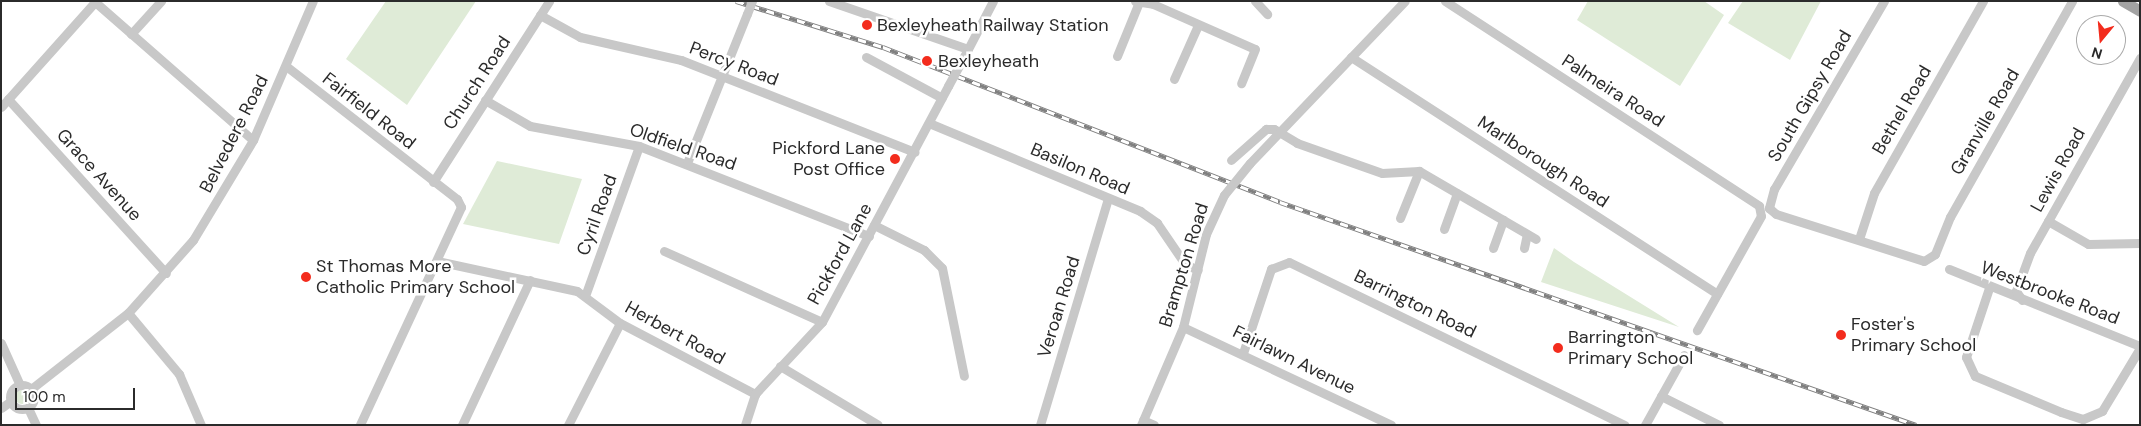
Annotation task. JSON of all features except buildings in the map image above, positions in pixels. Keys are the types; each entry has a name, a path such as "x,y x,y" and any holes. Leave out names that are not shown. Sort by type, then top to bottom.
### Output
{"main road":[{"path":"2123,1 2140,10"}],"street":[{"path":"130,34 161,1"},
{"name":"Belvedere Road","path":"31,389 128,313 166,273 218,205 253,140 313,1"},
{"name":"Church Road","path":"433,182 549,1"},
{"path":"687,163 752,1"},
{"path":"829,1 968,49"},
{"name":"Pickford Lane","path":"745,425 755,394 822,322 993,1"},
{"path":"1255,1 1267,14"},
{"name":"Brampton Road","path":"1142,422 1183,327 1209,227 1224,195 1250,163 1282,132 1405,1"},
{"name":"Palmeira Road","path":"1445,1 1765,209"},
{"name":"South Gipsy Road","path":"1697,330 1765,209 1774,189 1884,1"},
{"name":"Bethel Road","path":"1859,239 1874,193 1982,1"},
{"name":"Granville Road","path":"1859,239 1914,259 1929,259 2072,1"},
{"path":"1,107 94,2 253,140"},
{"path":"1117,56 1137,2 1198,24 1256,50 1241,83"},
{"name":"Percy Road","path":"540,15 580,37 681,60 914,152"},
{"path":"1174,80 1198,24"},
{"path":"866,57 942,98"},
{"name":"Marlborough Road","path":"1352,57 1717,294"},
{"name":"Lewis Road","path":"2022,300 2016,287 2048,221 2140,58"},
{"name":"Fairfield Road","path":"286,66 433,182 461,207 437,261"},
{"name":"Grace Avenue","path":"8,99 166,273"},
{"name":"Oldfield Road","path":"485,100 530,126 639,146 687,163 869,236"},
{"name":"Basilon Road","path":"929,123 1108,198 1157,223 1185,264 1198,270"},
{"path":"1231,160 1266,129 1282,132 1297,143 1382,173 1418,171 1536,239"},
{"name":"Cyril Road","path":"585,296 639,146"},
{"path":"1400,218 1418,171"},
{"path":"1444,229 1457,193"},
{"name":"Veroan Road","path":"1040,425 1108,198"},
{"path":"1765,209 1859,239"},
{"path":"1492,248 1502,220"},
{"path":"2048,221 2088,244 2119,247 2140,243"},
{"path":"874,225 924,250 942,268 964,376"},
{"path":"1524,248 1527,234"},
{"path":"664,251 822,322"},
{"path":"360,425 437,261"},
{"name":"Herbert Road","path":"437,261 530,280 585,296 620,324 755,394"},
{"name":"Barrington Road","path":"1243,353 1271,269 1289,262 1624,425"},
{"name":"Westbrooke Road","path":"1949,269 1989,288 2140,347"},
{"path":"462,425 530,280"},
{"path":"1989,288 1966,356 1975,376 2061,412 2083,419 2102,411 2140,347"},
{"path":"128,313 179,374 201,425"},
{"path":"568,425 620,324"},
{"name":"Fairlawn Avenue","path":"1183,327 1243,353 1390,425"},
{"path":"1,343 19,384 31,389 28,408 36,425"},
{"path":"1645,425 1684,355"},
{"path":"780,366 878,425"},
{"path":"1,408 11,401 19,384"},
{"path":"1661,396 1719,425"},
{"path":"11,401 22,410 28,408"},
{"path":"1142,422 1154,425"}],"green space":[{"path":"386,1 476,1 407,105 346,59"},
{"path":"1588,1 1704,1 1724,15 1680,86 1577,20"},
{"path":"1743,1 1821,1 1790,60 1728,23"},
{"path":"497,161 582,179 559,244 463,224"},
{"path":"1554,248 1574,262 1679,327 1541,282"},
{"path":"19,390 25,390 29,397 25,404 19,404 15,400 15,394"}],"railway":[{"path":"736,1 883,47 1280,202 1916,425"}],"place":[{"name":"Bexleyheath Railway Station","path":"867,25"},
{"name":"Bexleyheath","path":"927,61"},
{"name":"Pickford Lane Post Office","path":"895,159"},
{"name":"St Thomas More Catholic Primary School","path":"306,277"},
{"name":"Foster's Primary School","path":"1841,335"},
{"name":"Barrington Primary School","path":"1558,348"}]}
